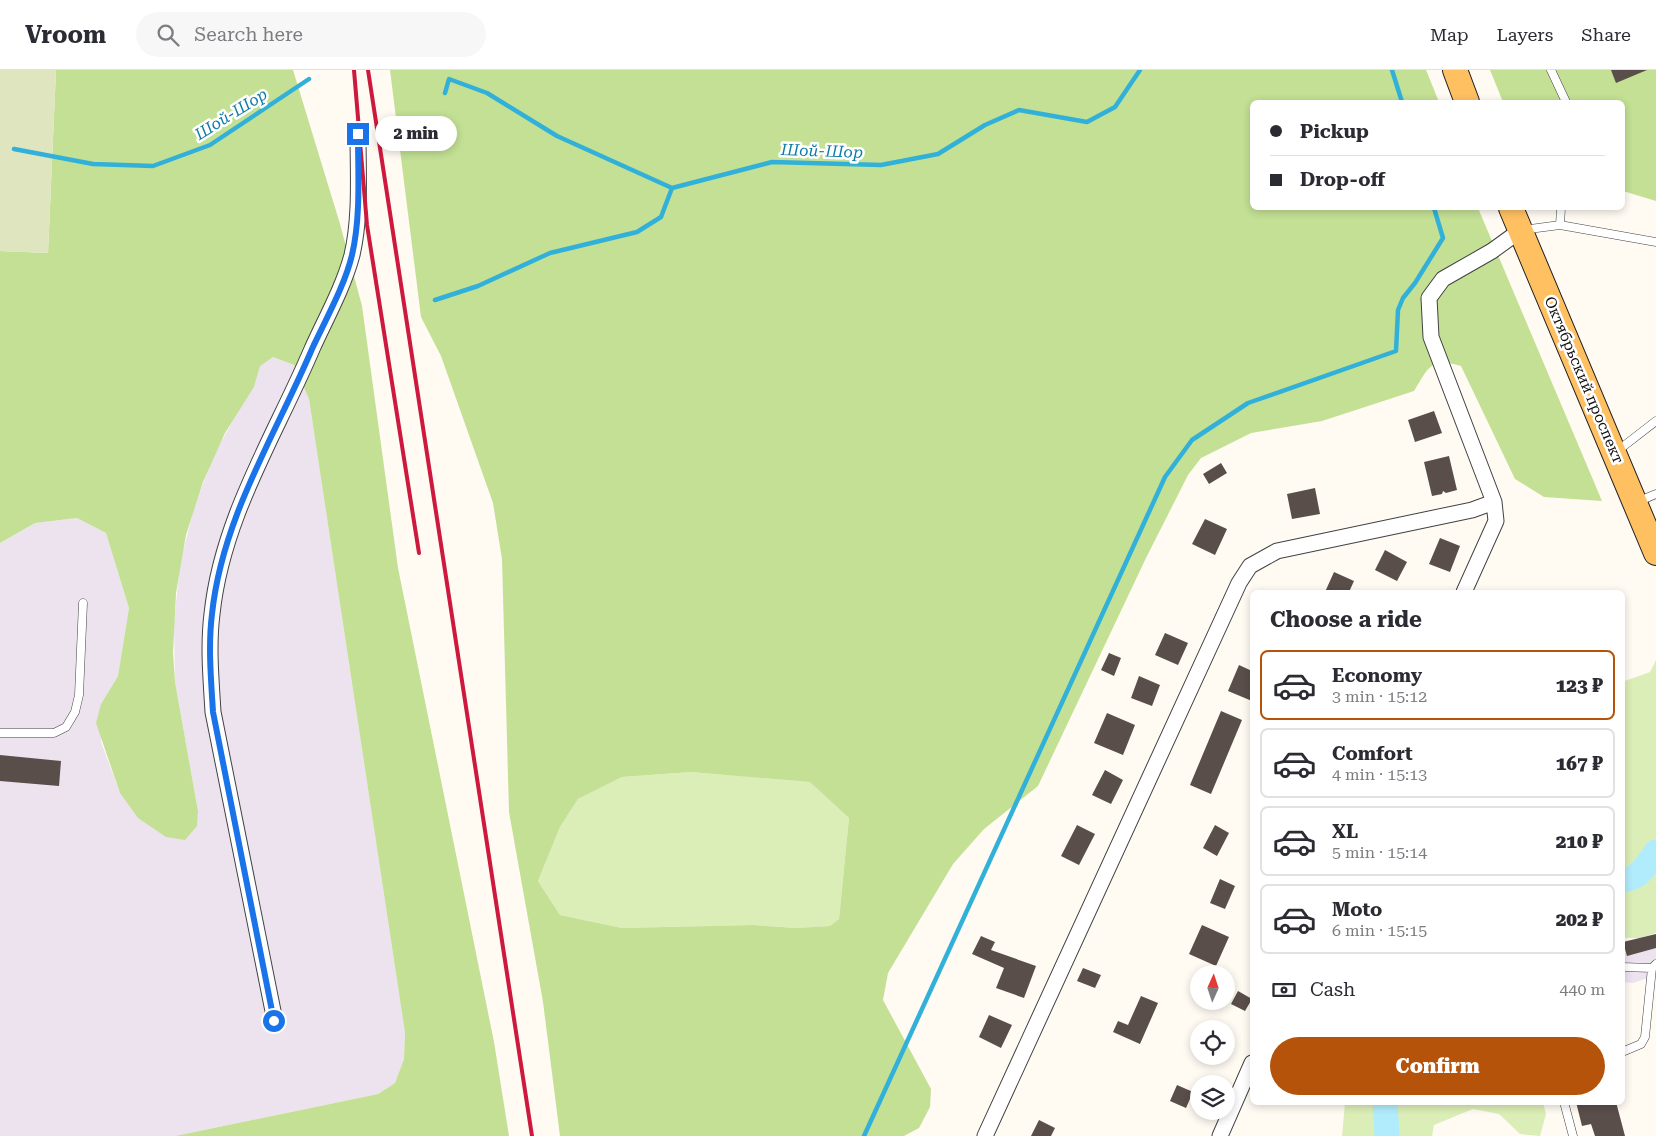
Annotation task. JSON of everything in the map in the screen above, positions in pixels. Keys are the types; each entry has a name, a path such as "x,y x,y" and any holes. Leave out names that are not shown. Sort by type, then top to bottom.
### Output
{"main road":[{"path":"1455,70 1466,100"},
{"name":"Октябрьский проспект","path":"1512,210 1615,454 1646,498 1656,553"}],"street":[{"path":"274,1021 213,712 210,665 212,614 223,556 242,500 292,395 352,256 357,225 358,134"},
{"path":"1465,590 1496,521 1494,502 1431,337 1429,298 1443,279 1492,251 1521,230"},
{"path":"985,1136 1239,583 1250,566 1278,551 1472,510 1494,502"},
{"path":"1220,1136 1250,1068"}],"lane":[{"path":"1551,70 1565,100"},
{"path":"1560,225 1561,210"},
{"path":"1521,230 1560,225 1656,242"},
{"path":"1615,454 1656,421"},
{"path":"0,733 54,733 66,727 75,712 79,695 83,603"},
{"path":"1625,967 1654,966 1645,1037 1641,1044 1625,1051"},
{"path":"1565,1105 1574,1136"}],"shaded area":[{"path":"273,357 294,365 309,399 405,1033 404,1059 395,1083 378,1094 175,1136 0,1136 0,543 35,523 77,518 106,533 129,608 118,676 101,704 101,742 120,793 198,811 175,682 174,623 180,564 194,508 213,457 239,409 254,387 260,365"},
{"path":"1656,937 1656,975 1633,983 1625,982 1625,942 1635,943"}],"green space":[{"path":"0,70 56,70 48,253 0,251"},
{"path":"56,70 293,70 340,224 362,306 398,568 494,1042 509,1136 175,1136 378,1094 395,1083 404,1059 405,1033 309,399 294,365 273,357 260,366 254,387 225,433 203,482 186,535 176,593 173,653 175,682 198,811 197,826 185,840 166,837 138,818 120,793 96,723 101,704 118,676 129,608 106,533 77,518 35,523 0,543 0,251 48,253"},
{"path":"390,70 1426,70 1438,100 1250,100 1250,210 1479,210 1602,501 1544,497 1515,479 1461,366 1443,363 1436,364 1427,370 1414,391 1322,421 1251,433 1201,458 1188,475 1146,558 1038,786 984,829 953,864 888,973 883,1000 931,1089 930,1107 919,1128 904,1136 560,1136 543,1002 509,812 502,559 493,503 441,356 421,317","holes":["691,772 810,782 849,818 839,919 830,926 796,928 753,925 622,928 560,915 538,881 560,827 578,799 622,777"]},
{"path":"1490,70 1656,70 1656,201 1625,192 1625,100 1502,100"},
{"path":"1656,660 1656,933 1640,938 1625,938 1625,681 1650,672"},
{"path":"691,772 811,782 849,818 839,919 830,926 796,928 753,925 622,928 560,915 538,881 560,827 578,799 622,777"},
{"path":"1345,1105 1544,1105 1546,1114 1540,1136 1520,1134 1499,1114 1473,1109 1434,1125 1432,1136 1342,1136"}],"building":[{"path":"1611,70 1647,70 1616,83"},
{"path":"1434,411 1442,433 1415,442 1408,420"},
{"path":"1449,456 1457,490 1446,493 1443,491 1442,494 1432,496 1424,462"},
{"path":"1221,463 1227,473 1209,484 1203,474"},
{"path":"1315,488 1320,514 1292,519 1287,494"},
{"path":"1205,519 1227,529 1215,555 1192,544"},
{"path":"1440,538 1460,546 1450,572 1429,564"},
{"path":"1385,550 1407,562 1397,581 1375,570"},
{"path":"1334,572 1354,581 1350,590 1326,590"},
{"path":"1165,633 1188,643 1178,665 1155,655"},
{"path":"1109,653 1121,658 1114,676 1101,670"},
{"path":"1239,665 1250,670 1250,700 1228,691"},
{"path":"1139,676 1160,685 1152,706 1131,698"},
{"path":"1221,711 1242,720 1211,794 1190,785"},
{"path":"1107,713 1135,725 1123,755 1094,743"},
{"path":"0,755 61,761 59,786 0,781"},
{"path":"1105,770 1123,780 1111,804 1092,795"},
{"path":"1077,825 1095,834 1079,865 1061,856"},
{"path":"1215,825 1229,833 1217,856 1203,848"},
{"path":"1220,879 1235,886 1225,909 1210,903"},
{"path":"1202,925 1229,937 1216,965 1189,954"},
{"path":"1656,934 1656,948 1627,956 1625,942"},
{"path":"981,936 995,942 991,950 1036,966 1024,998 996,988 1004,968 972,954"},
{"path":"1083,968 1101,975 1095,988 1077,981"},
{"path":"1238,991 1250,998 1250,1002 1245,1011 1235,1006 1235,997"},
{"path":"1141,996 1158,1003 1140,1044 1113,1032 1118,1021 1128,1025"},
{"path":"989,1015 1012,1025 1001,1048 979,1037"},
{"path":"1177,1085 1190,1091 1190,1099 1186,1108 1170,1101"},
{"path":"1577,1105 1617,1105 1625,1136 1595,1136 1591,1124 1582,1126"},
{"path":"1039,1120 1055,1128 1051,1136 1031,1136"}],"waterway":[{"name":"Шой-Шор","path":"445,93 449,79 487,93 557,136 672,188 772,162 881,165 938,154 985,125 1019,110 1087,122 1115,107 1140,70"},
{"path":"1392,70 1401,100"},
{"name":"Шой-Шор","path":"14,149 93,164 153,166 210,145 309,79"},
{"path":"435,300 478,286 550,253 637,232 661,217 672,188"},
{"path":"864,1136 1165,477 1192,440 1248,403 1396,351 1398,310 1403,298 1415,283 1443,238 1435,210"},
{"path":"1625,880 1638,874 1656,852"},
{"path":"1385,1105 1387,1136"}],"railway":[{"path":"354,70 367,225 419,553"},
{"path":"368,70 532,1136"}],"route":[{"path":"274,1021 213,712 210,673 212,614 223,556 232,526 252,474 288,404 352,256 357,225 358,134"}]}
